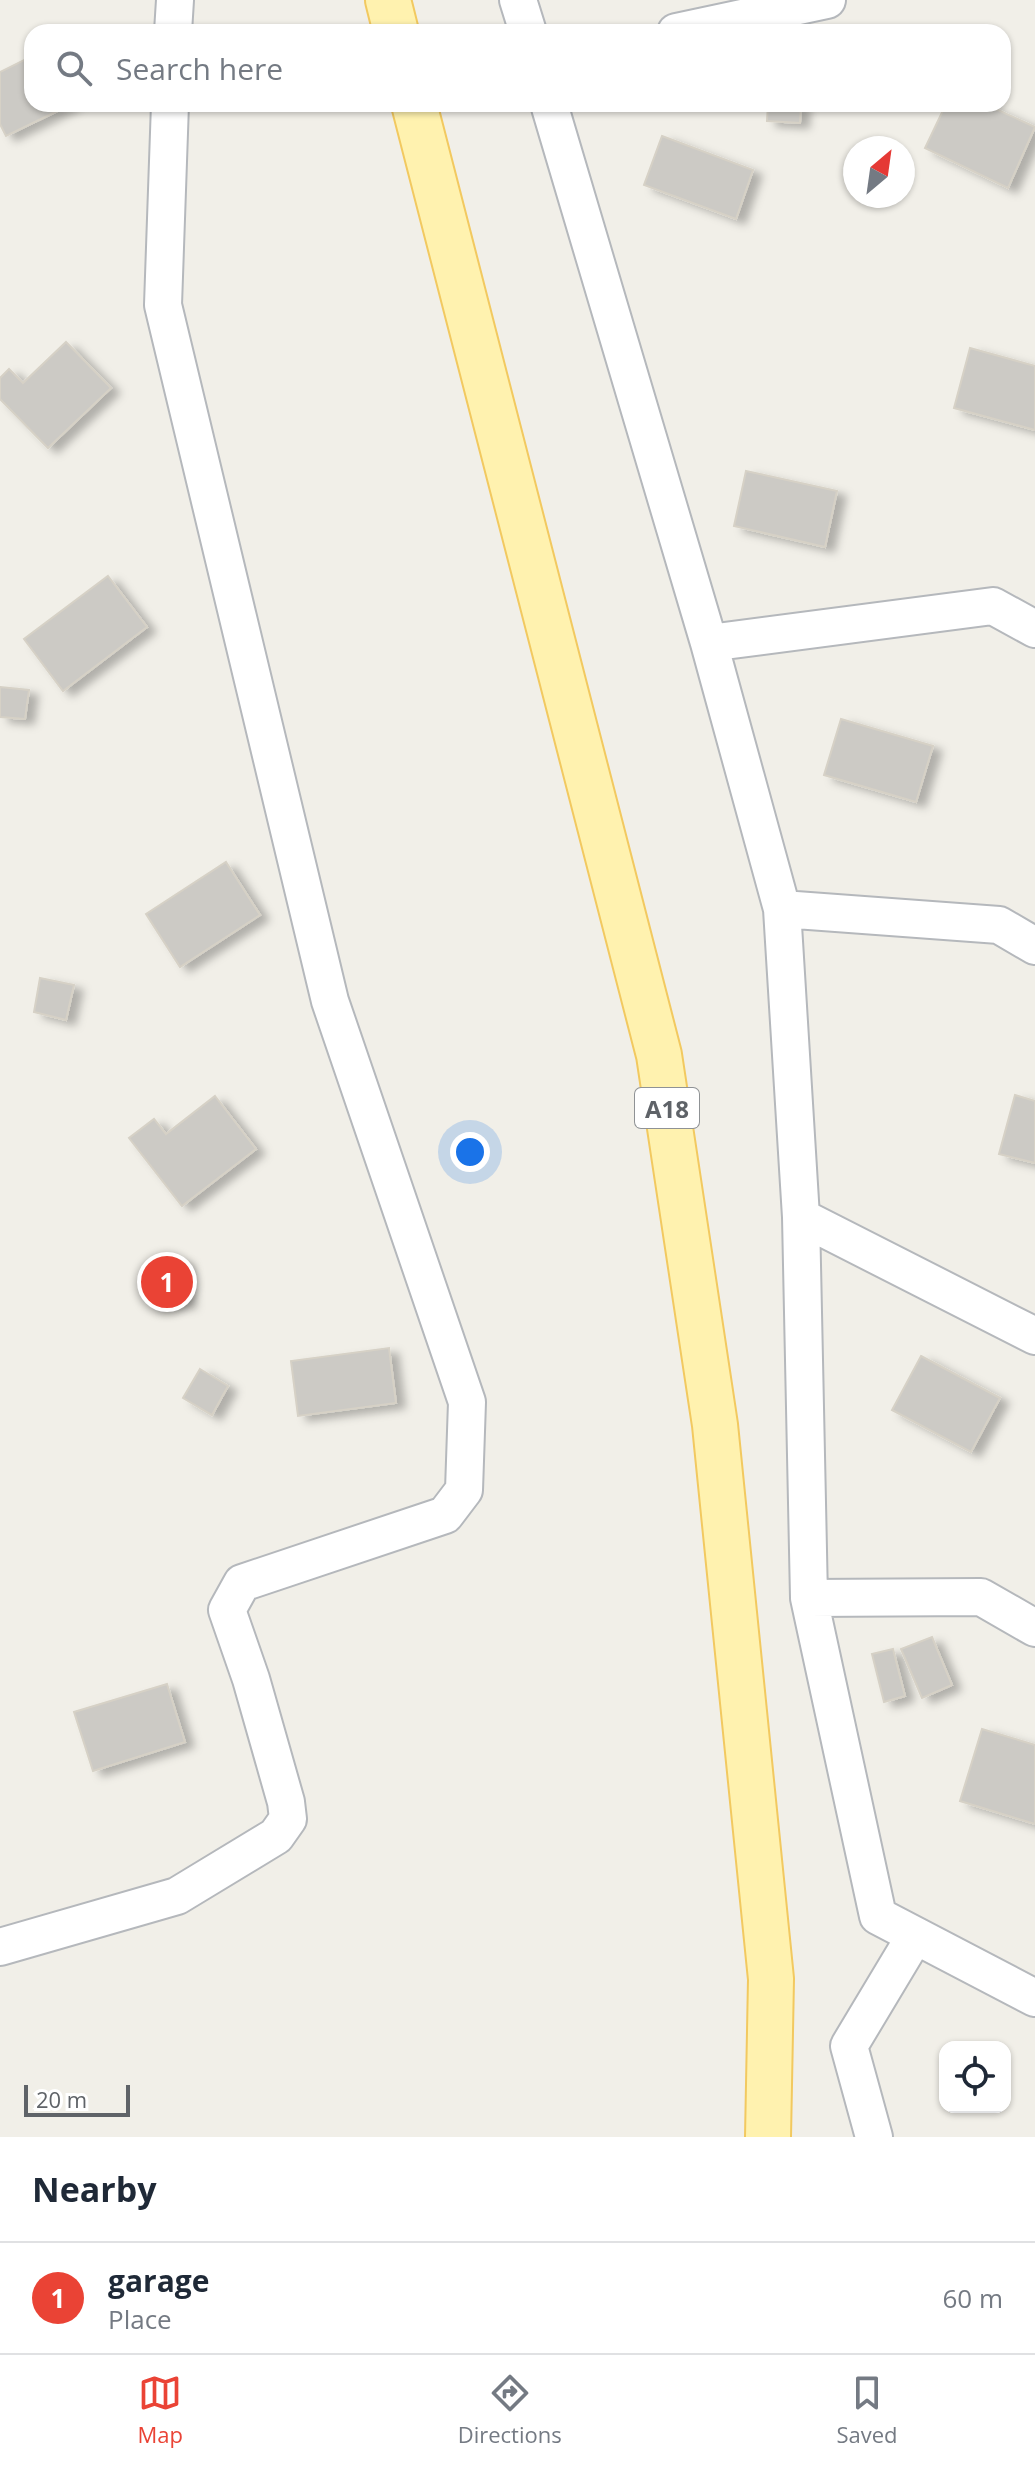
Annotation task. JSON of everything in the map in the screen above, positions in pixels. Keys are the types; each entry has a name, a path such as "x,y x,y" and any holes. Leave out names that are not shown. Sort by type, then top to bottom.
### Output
{"main road":[{"path":"388,0 394,24"},
{"name":"A18","path":"416,112 659,1055 715,1425 771,1979 768,2137"}],"street":[{"path":"174,24 175,0"},
{"path":"518,0 526,24"},
{"path":"714,24 827,0"},
{"path":"0,1947 177,1896 276,1836 288,1819 286,1802 251,1679 227,1610 242,1583 445,1515 464,1490 467,1402 330,1001 163,305 170,112"},
{"path":"551,112 709,643 782,909 801,1217 809,1598 878,1916 1035,1998"},
{"path":"709,643 993,606 1035,629"},
{"path":"782,909 999,925 1035,946"},
{"path":"801,1217 1035,1336"},
{"path":"809,1598 981,1597 1035,1628"},
{"path":"874,2137 849,2046 915,1936"}],"building":[{"path":"24,60 24,112 56,112 6,136 0,124 0,72"},
{"path":"768,112 801,112 800,123 767,121"},
{"path":"942,112 1002,112 1035,127 1008,188 925,148"},
{"path":"662,136 753,170 736,219 644,185"},
{"path":"66,342 111,388 48,448 0,399 0,378 9,369 23,383"},
{"path":"970,348 1035,366 1035,430 954,408"},
{"path":"746,471 837,491 825,547 734,526"},
{"path":"108,576 147,627 63,691 24,639"},
{"path":"0,687 29,690 25,719 0,717"},
{"path":"841,719 933,746 916,802 824,775"},
{"path":"226,862 260,915 180,967 146,914"},
{"path":"40,978 74,985 66,1020 34,1012"},
{"path":"1015,1095 1035,1101 1035,1163 999,1154"},
{"path":"215,1096 256,1149 182,1206 129,1138 154,1119 166,1134"},
{"path":"184,1260 187,1303 151,1305 147,1262"},
{"path":"389,1348 396,1403 298,1416 291,1361"},
{"path":"921,1356 1000,1398 971,1452 892,1410"},
{"path":"200,1369 228,1386 212,1415 183,1398"},
{"path":"932,1637 952,1685 922,1698 901,1649"},
{"path":"893,1649 905,1696 884,1702 872,1654"},
{"path":"167,1684 185,1742 93,1771 74,1712"},
{"path":"982,1729 1035,1745 1035,1824 960,1801"}],"place":[{"name":"garage","path":"167,1282"}]}
